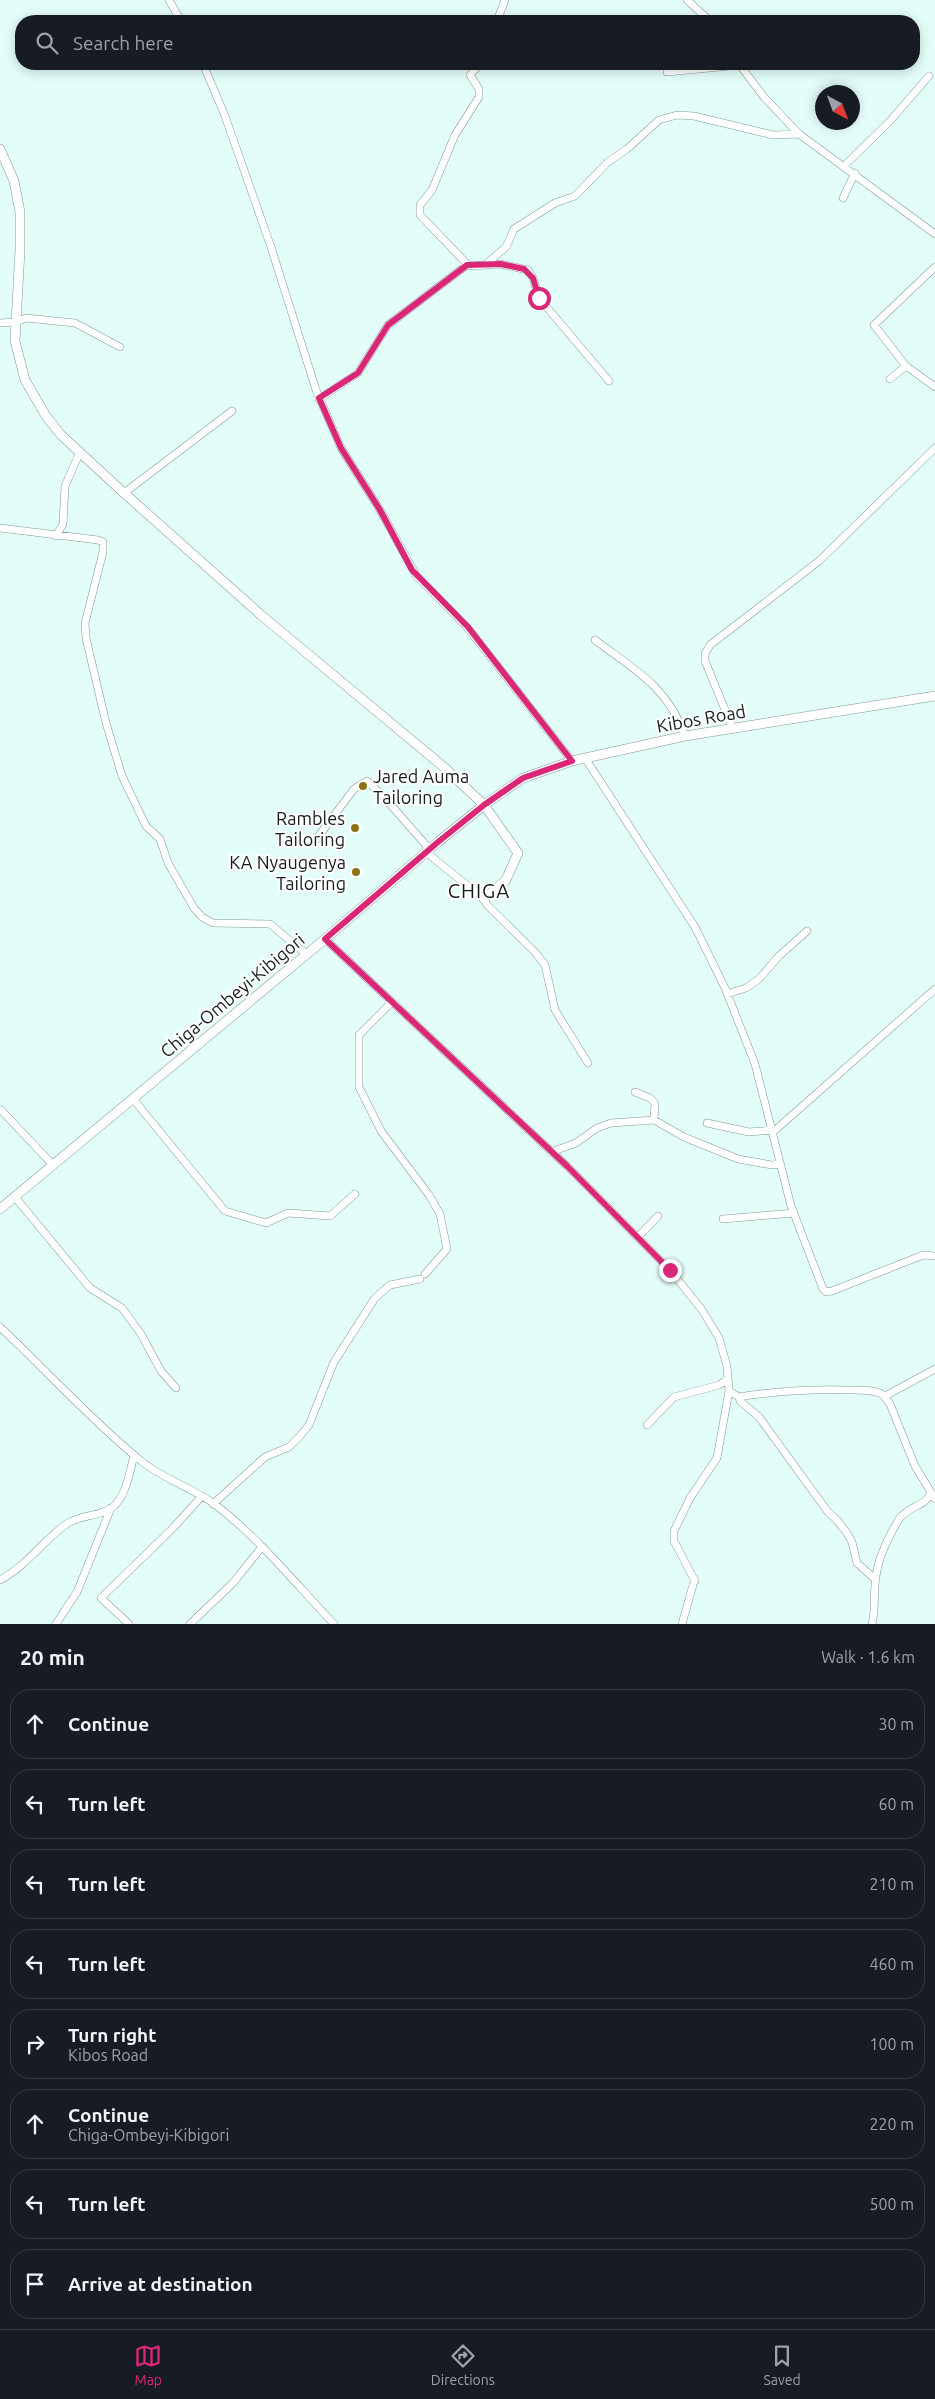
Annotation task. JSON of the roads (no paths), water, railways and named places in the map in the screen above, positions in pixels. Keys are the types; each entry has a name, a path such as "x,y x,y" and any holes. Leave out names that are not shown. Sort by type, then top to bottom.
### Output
{"main road":[{"path":"0,149 14,181 20,212 20,250 15,321 18,362 25,380 46,416 61,435 261,615 429,754 484,805 518,853 506,880 484,899"},
{"name":"Kibos Road","path":"484,805 523,778 584,758 685,736 935,696"},
{"name":"Chiga-Ombeyi-Kibigori","path":"0,1209 484,805"}],"street":[{"path":"169,0 178,15"},
{"path":"499,15 505,0"},
{"path":"687,0 703,15"},
{"path":"206,70 225,116 319,398 341,448 384,516 412,570 468,627 572,761"},
{"path":"467,265 420,216 418,209 422,201 432,190 455,135 479,97 478,89 470,75 475,70"},
{"path":"667,72 685,70"},
{"path":"744,70 764,97 799,134 855,173 935,234"},
{"path":"844,166 890,121 929,76"},
{"path":"485,264 506,247 514,229 555,203 575,196 608,162 627,150 659,120 677,115 694,116 773,135 799,134"},
{"path":"843,198 855,173"},
{"path":"319,398 358,373 388,325 467,265 501,264 528,270 533,278 539,298 609,381"},
{"path":"935,267 874,324 906,366 931,386 935,387"},
{"path":"0,323 26,318 75,323 120,347"},
{"path":"890,379 906,366"},
{"path":"124,493 232,411"},
{"path":"733,729 705,661 705,654 710,646 819,560 935,448"},
{"path":"56,536 63,524 65,486 80,452"},
{"path":"0,528 98,540 103,544 85,623 86,638 106,723 122,776 146,826 160,839 176,878 194,908 206,921 212,923 270,924 306,954"},
{"path":"595,640 646,678 664,695 677,713 685,736"},
{"path":"584,758 695,927 727,994 755,1064 794,1212 826,1292 922,1255 935,1256"},
{"path":"314,842 354,790 362,782 367,781 382,795 426,845 427,852 484,899 487,905 535,952 545,965 555,1010 588,1063"},
{"path":"727,994 746,988 760,978 779,956 807,931"},
{"path":"325,939 551,1152 638,1237 670,1270 702,1310 719,1338 727,1366 729,1391 716,1458 690,1498 674,1531 674,1541 694,1583 682,1624"},
{"path":"707,1123 750,1132 773,1131 935,989"},
{"path":"213,1504 265,1457 289,1447 300,1437 309,1425 334,1362 375,1298 390,1285 422,1276 447,1249 440,1214 429,1194 381,1131 359,1086 359,1035 391,1003"},
{"path":"635,1092 650,1098 656,1103 654,1120"},
{"path":"133,1099 224,1211 266,1223 288,1214 330,1216 355,1194"},
{"path":"1,1110 53,1165"},
{"path":"551,1152 576,1143 598,1128 611,1123 654,1120 684,1137 738,1159 772,1165 780,1164"},
{"path":"15,1197 90,1288 122,1308 141,1334 161,1371 176,1388"},
{"path":"723,1219 794,1212"},
{"path":"638,1237 658,1216"},
{"path":"0,1329 134,1455 213,1504 261,1548 334,1624"},
{"path":"885,1396 935,1368"},
{"path":"647,1426 674,1398 719,1385 727,1380"},
{"path":"729,1391 739,1396 791,1390 877,1391 885,1396 915,1466 933,1496 927,1501 910,1508 901,1516 884,1549 875,1579 876,1600 872,1624"},
{"path":"739,1396 740,1401 759,1417 828,1512 842,1525 852,1542 857,1563 875,1579"},
{"path":"56,1624 77,1592 111,1508 121,1497 134,1455"},
{"path":"129,1624 101,1598 173,1528 202,1496"},
{"path":"0,1580 17,1569 70,1522 111,1508"},
{"path":"190,1624 233,1583 261,1548"}],"place":[{"name":"Jared Auma Tailoring","path":"363,786"},
{"name":"Rambles Tailoring","path":"355,828"},
{"name":"KA Nyaugenya Tailoring","path":"356,872"}],"district":[{"name":"CHIGA","path":"479,890"}]}
